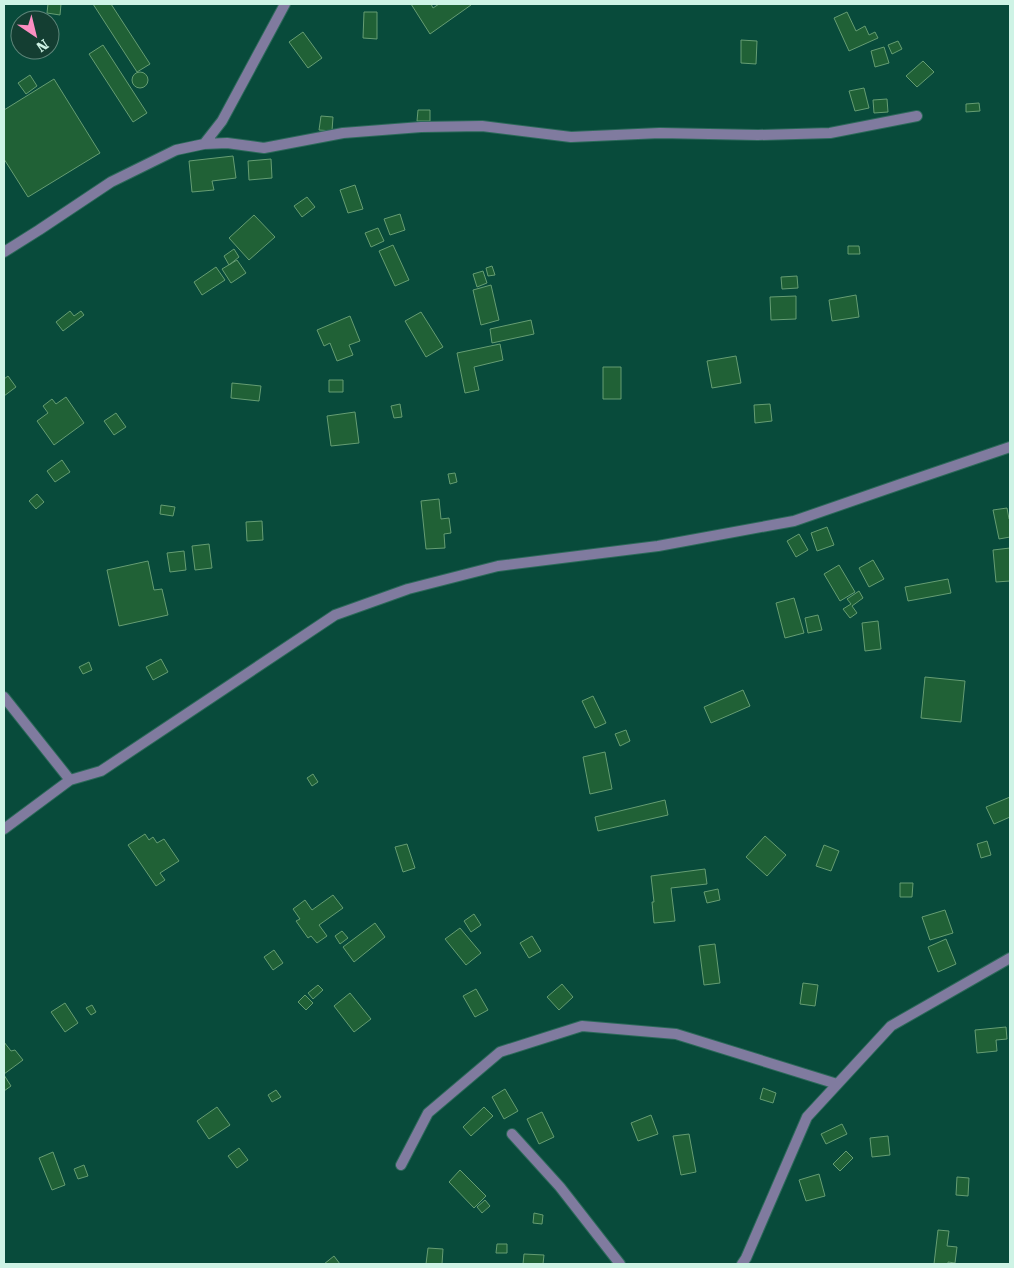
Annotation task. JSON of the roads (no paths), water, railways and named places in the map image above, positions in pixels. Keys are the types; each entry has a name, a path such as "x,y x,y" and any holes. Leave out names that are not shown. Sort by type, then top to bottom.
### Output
{"street":[{"path":"204,144 222,121 285,4"},
{"path":"4,252 111,182 176,150 204,144 228,143 264,148 342,133 420,127 482,126 571,138 660,133 758,135 830,133 916,116"},
{"path":"4,829 70,780 101,771 335,615 408,589 498,566 658,546 794,521 1010,447"},
{"path":"4,697 70,780"},
{"path":"742,1264 808,1117 891,1026 1010,958"},
{"path":"401,1165 428,1113 500,1052 582,1026 676,1034 837,1084"},
{"path":"512,1134 560,1187 620,1264"}]}
